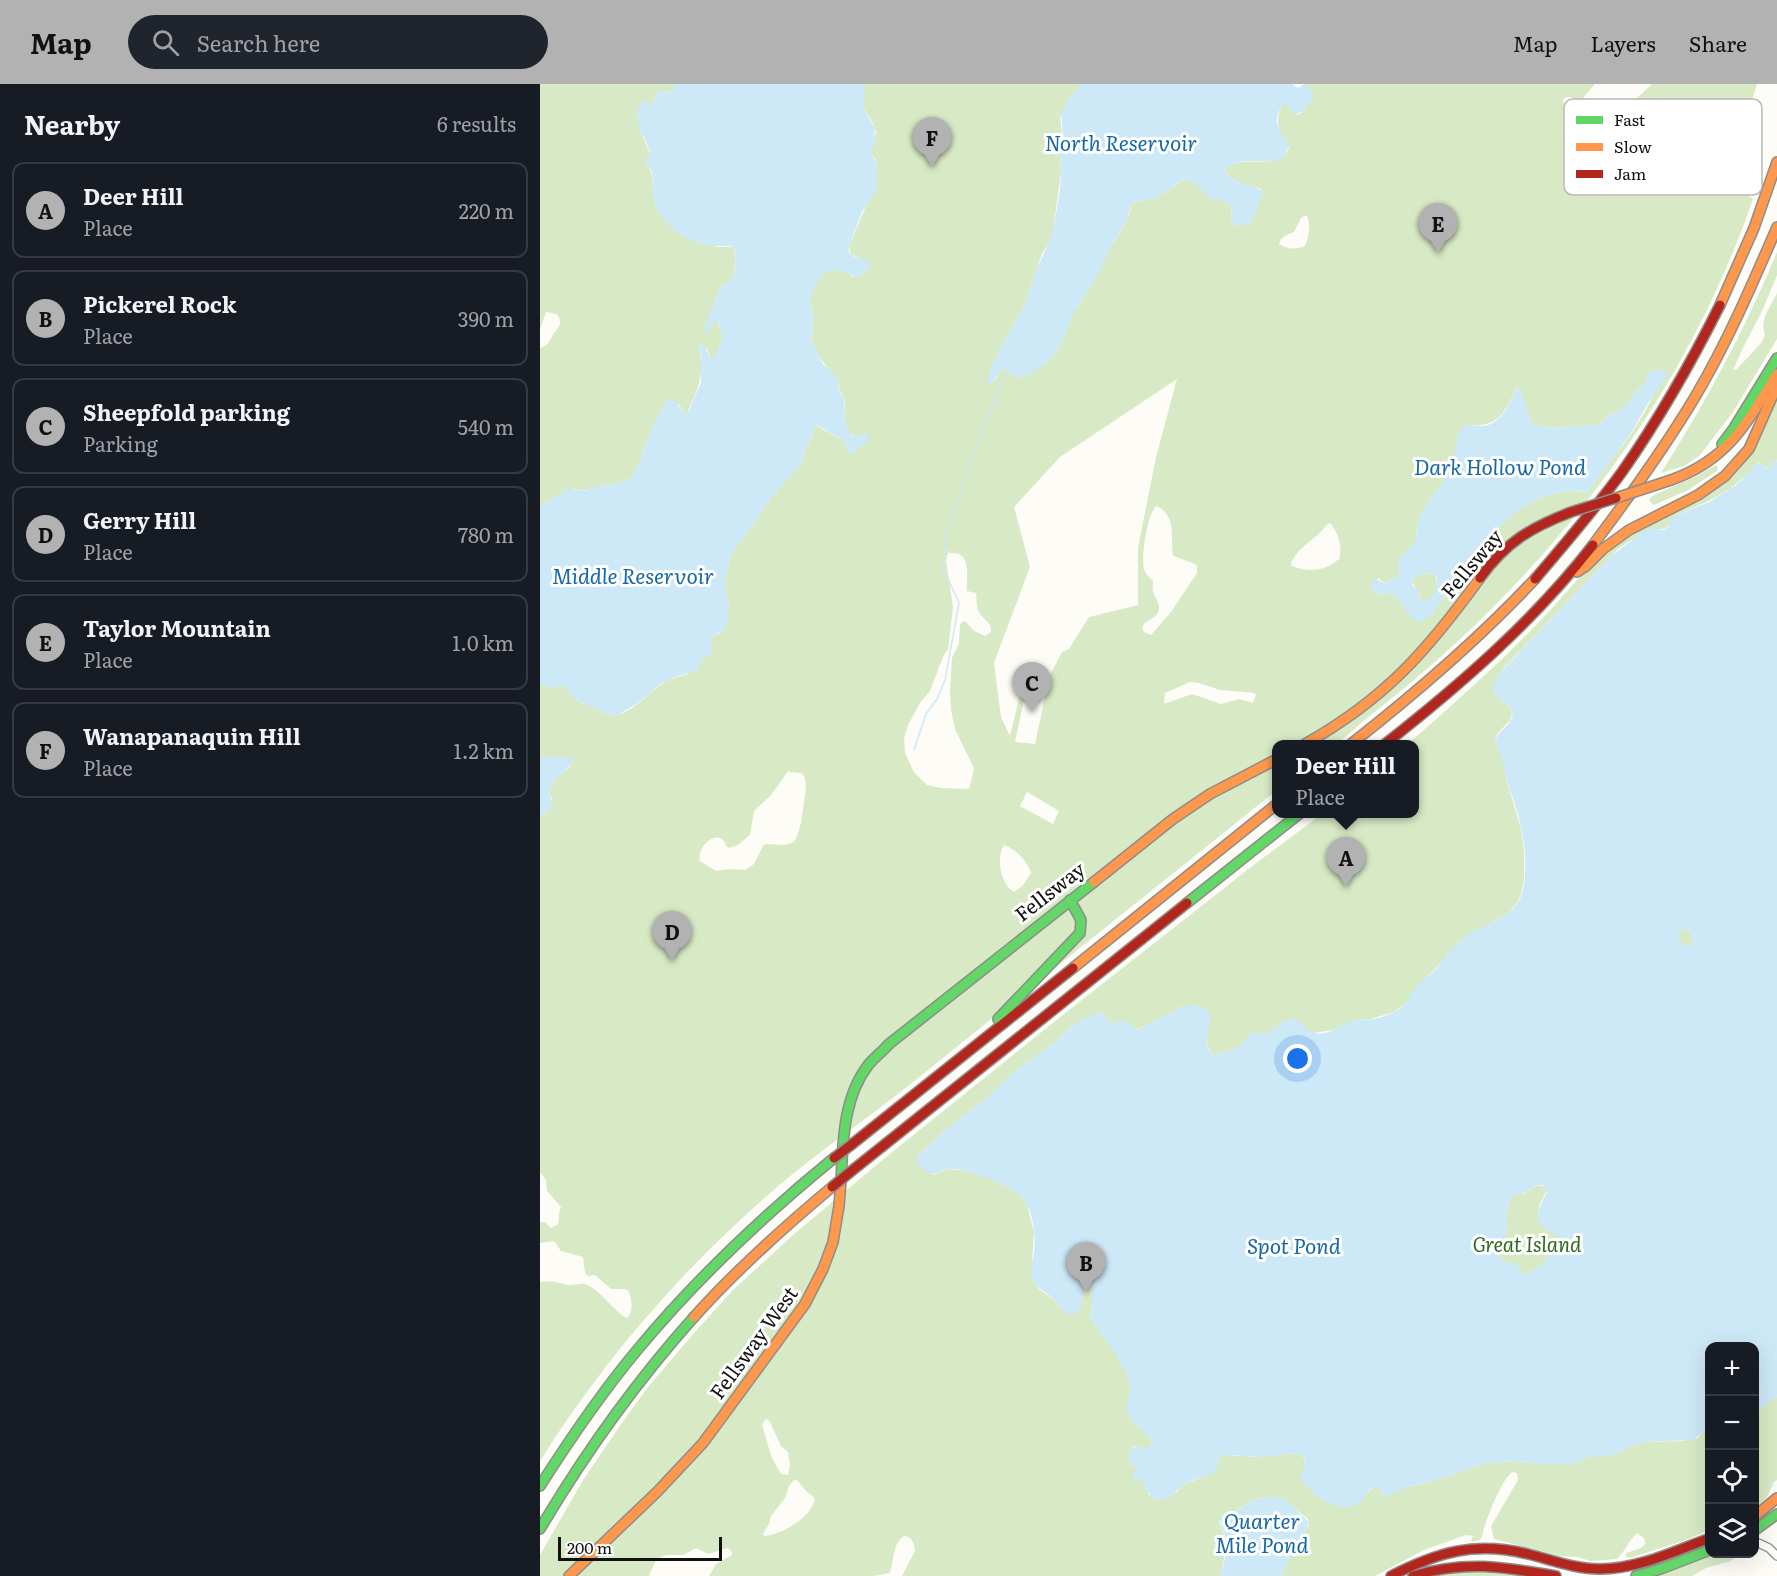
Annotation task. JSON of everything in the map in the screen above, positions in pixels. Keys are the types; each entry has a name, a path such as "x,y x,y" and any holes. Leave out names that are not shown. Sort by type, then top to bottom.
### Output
{"main road":[{"path":"1356,740 1443,670 1494,622 1555,558 1616,480 1665,406 1709,328 1742,257 1777,162"},
{"path":"1390,740 1491,654 1559,585 1623,506 1685,415 1737,319 1777,227"},
{"name":"Fellsway","path":"1703,465 1734,428 1777,358"},
{"name":"Fellsway","path":"1312,740 1351,717 1401,676 1426,649 1496,558 1510,544 1532,528 1571,512 1687,475 1719,455 1740,433 1777,374"},
{"path":"1559,585 1629,530 1698,495 1725,476 1752,443 1777,386"},
{"name":"Fellsway","path":"862,1075 889,1044 1173,819 1194,804 1272,762"},
{"path":"540,1486 604,1389 668,1312 751,1227 1272,808"},
{"path":"540,1529 599,1434 634,1386 672,1340 753,1256 849,1173 1293,818"},
{"path":"974,1046 1080,933 1081,920 1070,900"},
{"name":"Fellsway West","path":"569,1576 657,1492 703,1443 806,1304 824,1267 836,1231 846,1116 852,1095 862,1075"},
{"path":"1759,1514 1777,1498"},
{"path":"1759,1528 1777,1514"},
{"path":"1391,1576 1433,1556 1457,1550 1489,1547 1517,1551 1575,1567 1617,1568 1647,1561 1705,1540"},
{"path":"1636,1576 1705,1552"},
{"path":"1433,1556 1437,1568"},
{"path":"1533,1572 1537,1556"},
{"path":"1413,1576 1437,1568 1481,1564 1556,1576"}],"street":[{"path":"1759,1543 1769,1548 1777,1556"}],"green space":[{"path":"540,84 675,84 673,90 663,91 653,104 637,116 651,156 646,161 652,175 654,202 667,223 679,233 696,242 719,247 734,247 736,261 733,278 720,288 710,314 713,323 717,321 723,337 715,358 711,358 707,348 699,349 701,374 687,412 684,414 679,404 666,402 654,424 633,477 614,485 606,484 581,491 567,489 540,507 540,348 545,346 560,322 557,314 546,312 540,329"},
{"path":"864,84 1082,84 1069,99 1060,118 1063,138 1060,154 1061,172 1053,232 1042,254 1024,306 992,364 993,382 1005,368 1023,377 1046,363 1057,351 1074,312 1099,272 1134,203 1158,196 1184,179 1199,187 1211,200 1222,200 1231,207 1232,223 1236,226 1251,222 1257,203 1261,200 1261,189 1236,181 1225,170 1240,162 1276,160 1283,156 1289,148 1279,127 1278,117 1282,104 1285,102 1293,113 1298,115 1306,108 1309,97 1304,84 1595,84 1582,99 1566,97 1563,100 1564,195 1748,195 1753,199 1726,268 1694,336 1657,400 1616,462 1570,522 1522,578 1469,631 1414,680 1340,740 1272,740 1272,794 912,1083 792,1174 742,1218 678,1282 648,1316 591,1386 540,1461 540,1282 587,1285 627,1318 632,1305 628,1290 611,1289 595,1275 588,1276 585,1273 583,1257 561,1251 554,1241 540,1243 540,1222 545,1222 551,1228 557,1225 561,1207 547,1191 546,1180 540,1172 540,816 545,814 552,799 548,792 552,784 571,766 566,757 540,758 540,683 548,687 566,686 570,694 579,701 607,714 618,715 632,708 668,680 695,669 711,652 711,636 720,633 729,608 725,583 734,549 770,499 801,464 815,425 844,441 847,451 857,437 851,434 846,425 845,404 838,380 823,362 812,342 813,317 810,296 821,276 829,270 837,269 855,277 861,259 851,255 849,246 866,206 876,160 871,153 876,132 863,107","holes":["1307,216 1309,231 1305,246 1291,248 1279,244 1283,237 1294,232 1301,218","1650,371 1663,371 1636,426 1588,492 1561,492 1540,498 1503,523 1472,557 1434,612 1423,621 1409,614 1395,595 1385,593 1379,595 1372,589 1378,578 1385,584 1399,576 1399,559 1416,540 1417,525 1424,508 1451,470 1456,453 1470,425 1480,425 1495,420 1501,415 1518,386 1532,423 1556,428 1597,425 1612,413 1625,408 1645,383","1177,379 1156,457 1138,548 1138,605 1089,617 1069,649 1062,652 1048,679 1025,674 1010,736 1001,717 994,663 1030,567 1014,507 1060,457","1156,506 1163,510 1170,520 1173,555 1197,566 1197,573 1171,612 1151,635 1144,632 1142,627 1159,611 1153,581 1144,569 1143,555 1150,518","1330,523 1340,545 1339,559 1317,570 1305,570 1292,566 1291,563 1298,552","949,550 950,553 957,553 965,560 967,591 976,593 978,610 991,628 991,632 985,636 974,631 965,621 960,624 959,643 952,658 951,710 955,729 974,770 969,789 927,785 914,772 905,753 904,738 908,725 920,703 930,691 944,654 948,650 953,607 946,560","1028,680 1048,683 1035,744 1015,742","1190,682 1220,690 1256,695 1253,703 1239,699 1221,704 1192,694 1164,703 1165,693","789,770 789,772 802,773 806,788 801,823 796,839 792,843 766,844 754,864 745,870 716,871 700,861 702,850 709,840 719,838 729,848 738,845 750,835 754,811 771,795","1027,792 1059,811 1053,824 1020,806","1004,845 1013,849 1027,864 1031,873 1023,885 1014,892 1005,883 1003,877 1000,863"]},
{"path":"1652,84 1757,84 1752,99 1636,99"},
{"path":"1777,252 1777,275 1733,370 1737,369 1762,342 1765,334 1765,318 1777,293 1777,339 1733,412 1700,455 1684,466 1661,473 1724,365"},
{"path":"1777,397 1777,460 1768,469 1760,463 1753,466 1751,473 1728,490 1677,515 1667,527 1642,535 1618,549 1503,669 1493,692 1511,708 1512,715 1495,740 1502,756 1521,828 1524,880 1521,894 1508,914 1461,940 1419,984 1407,1003 1394,1012 1371,1019 1356,1020 1333,1030 1314,1033 1284,1022 1265,1034 1252,1033 1241,1045 1213,1056 1208,1048 1207,1038 1210,1019 1182,1007 1135,1030 1129,1026 1110,1023 1103,1012 1071,1027 1057,1041 1013,1073 986,1099 943,1132 918,1156 933,1175 947,1169 969,1171 986,1176 1019,1193 1027,1204 1034,1232 1033,1281 1059,1307 1083,1298 1081,1293 1083,1285 1088,1283 1092,1295 1090,1318 1114,1350 1128,1377 1129,1416 1151,1439 1152,1443 1146,1449 1134,1446 1129,1453 1128,1463 1137,1467 1138,1470 1135,1472 1143,1481 1150,1496 1160,1500 1177,1492 1187,1483 1209,1475 1224,1455 1259,1457 1297,1453 1304,1459 1302,1474 1361,1500 1375,1487 1380,1489 1382,1496 1486,1463 1517,1461 1571,1464 1589,1456 1624,1450 1642,1442 1698,1438 1705,1431 1705,1532 1630,1558 1626,1557 1626,1553 1641,1548 1645,1544 1644,1538 1637,1533 1617,1559 1590,1561 1578,1557 1560,1556 1494,1539 1491,1526 1518,1480 1517,1473 1512,1472 1497,1495 1480,1540 1472,1542 1473,1536 1466,1535 1424,1550 1375,1576 1281,1576 1292,1552 1309,1525 1308,1519 1280,1497 1255,1499 1223,1515 1219,1522 1227,1542 1221,1576 902,1576 915,1551 912,1540 904,1536 896,1547 890,1573 873,1576 709,1576 716,1564 732,1555 731,1550 727,1548 708,1554 696,1548 684,1555 661,1557 655,1562 649,1576 540,1576 540,1555 583,1480 648,1387 732,1291 793,1235 891,1153 1059,1018 1317,818 1419,818 1419,740 1412,740 1507,655 1599,559 1632,534 1717,489 1736,473 1749,456","holes":["766,1419 770,1422 781,1446 788,1452 790,1465 788,1475 781,1474 771,1456 762,1424","794,1480 797,1480 815,1498 813,1505 803,1518 788,1528 764,1536 771,1516 785,1498"]},
{"path":"1716,465 1717,471 1688,490 1654,505 1650,502 1652,496"},
{"path":"1424,573 1434,574 1437,581 1434,592 1427,601 1421,600 1420,592 1411,582"},
{"path":"1685,929 1692,934 1692,943 1689,947 1683,946 1678,936 1680,931"},
{"name":"Great Island","path":"1538,1185 1547,1190 1539,1206 1538,1219 1572,1246 1567,1251 1555,1249 1548,1252 1544,1264 1524,1276 1518,1266 1503,1260 1500,1249 1506,1236 1511,1198 1515,1194 1522,1194"},
{"path":"1777,1396 1777,1480 1767,1497 1759,1504 1759,1413"},
{"path":"1706,1558 1734,1558 1731,1561 1706,1568 1692,1576 1660,1576"},
{"path":"1471,1569 1521,1576 1429,1576"}],"water":[{"name":"Middle Reservoir","path":"675,84 864,84 863,107 875,128 871,153 877,164 876,191 862,212 849,246 849,252 854,257 861,259 863,257 870,262 870,267 859,278 839,270 828,271 822,275 810,300 813,318 811,338 823,364 837,376 839,390 844,399 845,421 852,435 857,437 866,433 870,436 866,443 851,454 847,451 844,441 815,425 801,464 770,499 734,549 725,583 729,608 727,625 723,631 711,636 712,653 701,660 698,670 662,683 638,703 616,716 581,702 570,695 566,686 551,688 540,683 540,507 567,489 585,491 606,484 614,485 633,477 654,424 666,402 670,399 677,402 684,414 689,410 701,383 699,348 701,344 704,345 711,358 715,358 723,337 717,321 713,323 709,333 705,330 705,326 720,288 733,278 736,262 734,247 698,243 681,235 667,223 654,201 652,173 646,160 651,156 638,123 638,109 642,101 653,104 657,93 670,92"},
{"name":"North Reservoir","path":"1082,84 1292,84 1298,88 1304,84 1312,92 1312,96 1308,105 1295,115 1285,103 1282,104 1277,124 1289,146 1283,158 1237,162 1225,170 1237,181 1264,192 1251,222 1236,226 1232,223 1231,207 1222,200 1211,200 1198,187 1183,179 1158,196 1134,203 1100,271 1072,316 1053,356 1037,370 1022,377 1017,378 1005,368 998,373 990,385 987,385 992,364 1024,306 1049,242 1060,190 1060,154 1063,138 1061,112"},
{"name":"Dark Hollow Pond","path":"1650,371 1667,372 1667,375 1631,433 1588,492 1561,492 1540,498 1521,509 1487,539 1434,612 1422,621 1414,619 1406,612 1395,595 1385,593 1379,595 1371,589 1374,578 1385,584 1390,579 1399,576 1399,559 1416,540 1417,525 1424,508 1451,470 1455,459 1456,440 1464,425 1491,424 1506,410 1518,386 1532,423 1556,428 1597,425 1612,413 1625,407 1645,383","holes":["1424,573 1434,574 1437,578 1433,594 1427,601 1421,600 1420,590 1411,582"]},
{"name":"Spot Pond","path":"1777,460 1777,1396 1762,1408 1759,1414 1759,1342 1705,1342 1705,1431 1693,1440 1642,1442 1613,1455 1589,1456 1571,1464 1517,1461 1486,1463 1430,1482 1413,1485 1386,1496 1382,1496 1380,1489 1375,1487 1358,1504 1351,1507 1343,1507 1326,1501 1305,1484 1301,1478 1305,1460 1297,1453 1259,1457 1224,1455 1219,1459 1213,1474 1185,1484 1165,1499 1160,1500 1150,1496 1150,1493 1144,1489 1143,1481 1136,1480 1132,1476 1132,1473 1138,1470 1137,1467 1128,1463 1129,1450 1135,1447 1146,1448 1152,1443 1151,1439 1131,1420 1127,1412 1129,1381 1117,1356 1090,1318 1092,1295 1088,1283 1083,1285 1082,1306 1075,1314 1065,1313 1036,1285 1032,1278 1034,1229 1031,1214 1020,1195 997,1182 964,1170 948,1169 927,1174 916,1158 1013,1073 1057,1041 1071,1027 1089,1016 1103,1012 1110,1023 1125,1021 1136,1030 1185,1007 1195,1005 1203,1007 1210,1014 1207,1046 1213,1056 1241,1045 1252,1033 1265,1034 1294,1018 1310,1031 1323,1034 1355,1020 1384,1016 1402,1007 1418,985 1435,970 1458,942 1505,916 1518,902 1522,893 1525,852 1522,831 1495,742 1512,718 1510,707 1493,692 1498,675 1611,556 1650,528 1663,530 1668,527 1675,516 1709,502 1735,486 1751,473 1751,468 1756,464 1762,464 1767,469","holes":["1689,930 1692,934 1692,943 1686,947 1683,946 1678,936 1680,931","1542,1185 1547,1191 1539,1211 1539,1224 1572,1246 1567,1251 1551,1249 1544,1264 1524,1276 1519,1266 1505,1261 1500,1255 1506,1236 1508,1208 1515,1194 1521,1194"]},
{"path":"570,757 573,763 554,781 548,792 551,807 540,816 540,758"},
{"name":"Quarter Mile Pond","path":"1280,1497 1309,1522 1281,1576 1221,1576 1226,1544 1220,1523 1221,1516 1255,1499"}],"waterway":[{"path":"914,750 926,714 937,699 945,680 959,603 943,568 947,532 975,450 998,391 1009,370"}],"traffic: fast":[{"path":"1722,444 1777,358"},
{"path":"1187,903 1294,818"},
{"path":"841,1181 844,1135 849,1105 860,1077 869,1064 889,1044 1094,882"},
{"path":"998,1019 1080,933 1081,920 1070,900"},
{"path":"540,1486 599,1399 660,1323 732,1249 834,1158"},
{"path":"540,1529 612,1419 651,1367 694,1317"},
{"path":"1759,1527 1777,1514"},
{"path":"1636,1576 1705,1552"}],"traffic: slow":[{"path":"1720,305 1754,228 1777,162"},
{"path":"1593,545 1646,472 1707,377 1749,292 1777,227"},
{"path":"1671,480 1691,472 1722,451 1745,424 1777,374"},
{"path":"1577,572 1629,530 1698,495 1725,476 1749,449 1777,386"},
{"path":"1616,498 1671,480"},
{"path":"1312,740 1359,709 1403,672 1442,628 1480,578"},
{"path":"1356,740 1446,665 1535,579"},
{"path":"1094,882 1173,819 1210,794 1272,762"},
{"path":"1073,968 1272,808"},
{"path":"569,1576 657,1492 703,1443 805,1304 823,1269 833,1242 841,1181"},
{"path":"694,1317 760,1250 832,1187"},
{"path":"1759,1513 1777,1498"}],"traffic: jam":[{"path":"1535,579 1569,540 1636,452 1674,390 1720,305"},
{"path":"1571,512 1616,498"},
{"path":"1480,578 1499,555 1531,530 1571,512"},
{"path":"1390,740 1495,651 1546,600 1593,545"},
{"path":"849,1173 1187,903"},
{"path":"851,1145 1073,968"},
{"path":"834,1158 851,1145"},
{"path":"832,1187 849,1173"},
{"path":"1391,1576 1441,1555 1474,1549 1509,1550 1582,1568 1614,1568 1656,1558 1705,1540"},
{"path":"1413,1576 1432,1571 1467,1567 1502,1568 1556,1576"}],"place":[{"name":"Wanapanaquin Hill","path":"932,167"},
{"name":"Taylor Mountain","path":"1438,253"},
{"name":"Sheepfold parking","path":"1032,712"},
{"name":"Deer Hill","path":"1346,887"},
{"name":"Gerry Hill","path":"672,961"},
{"name":"Pickerel Rock","path":"1086,1292"}]}
